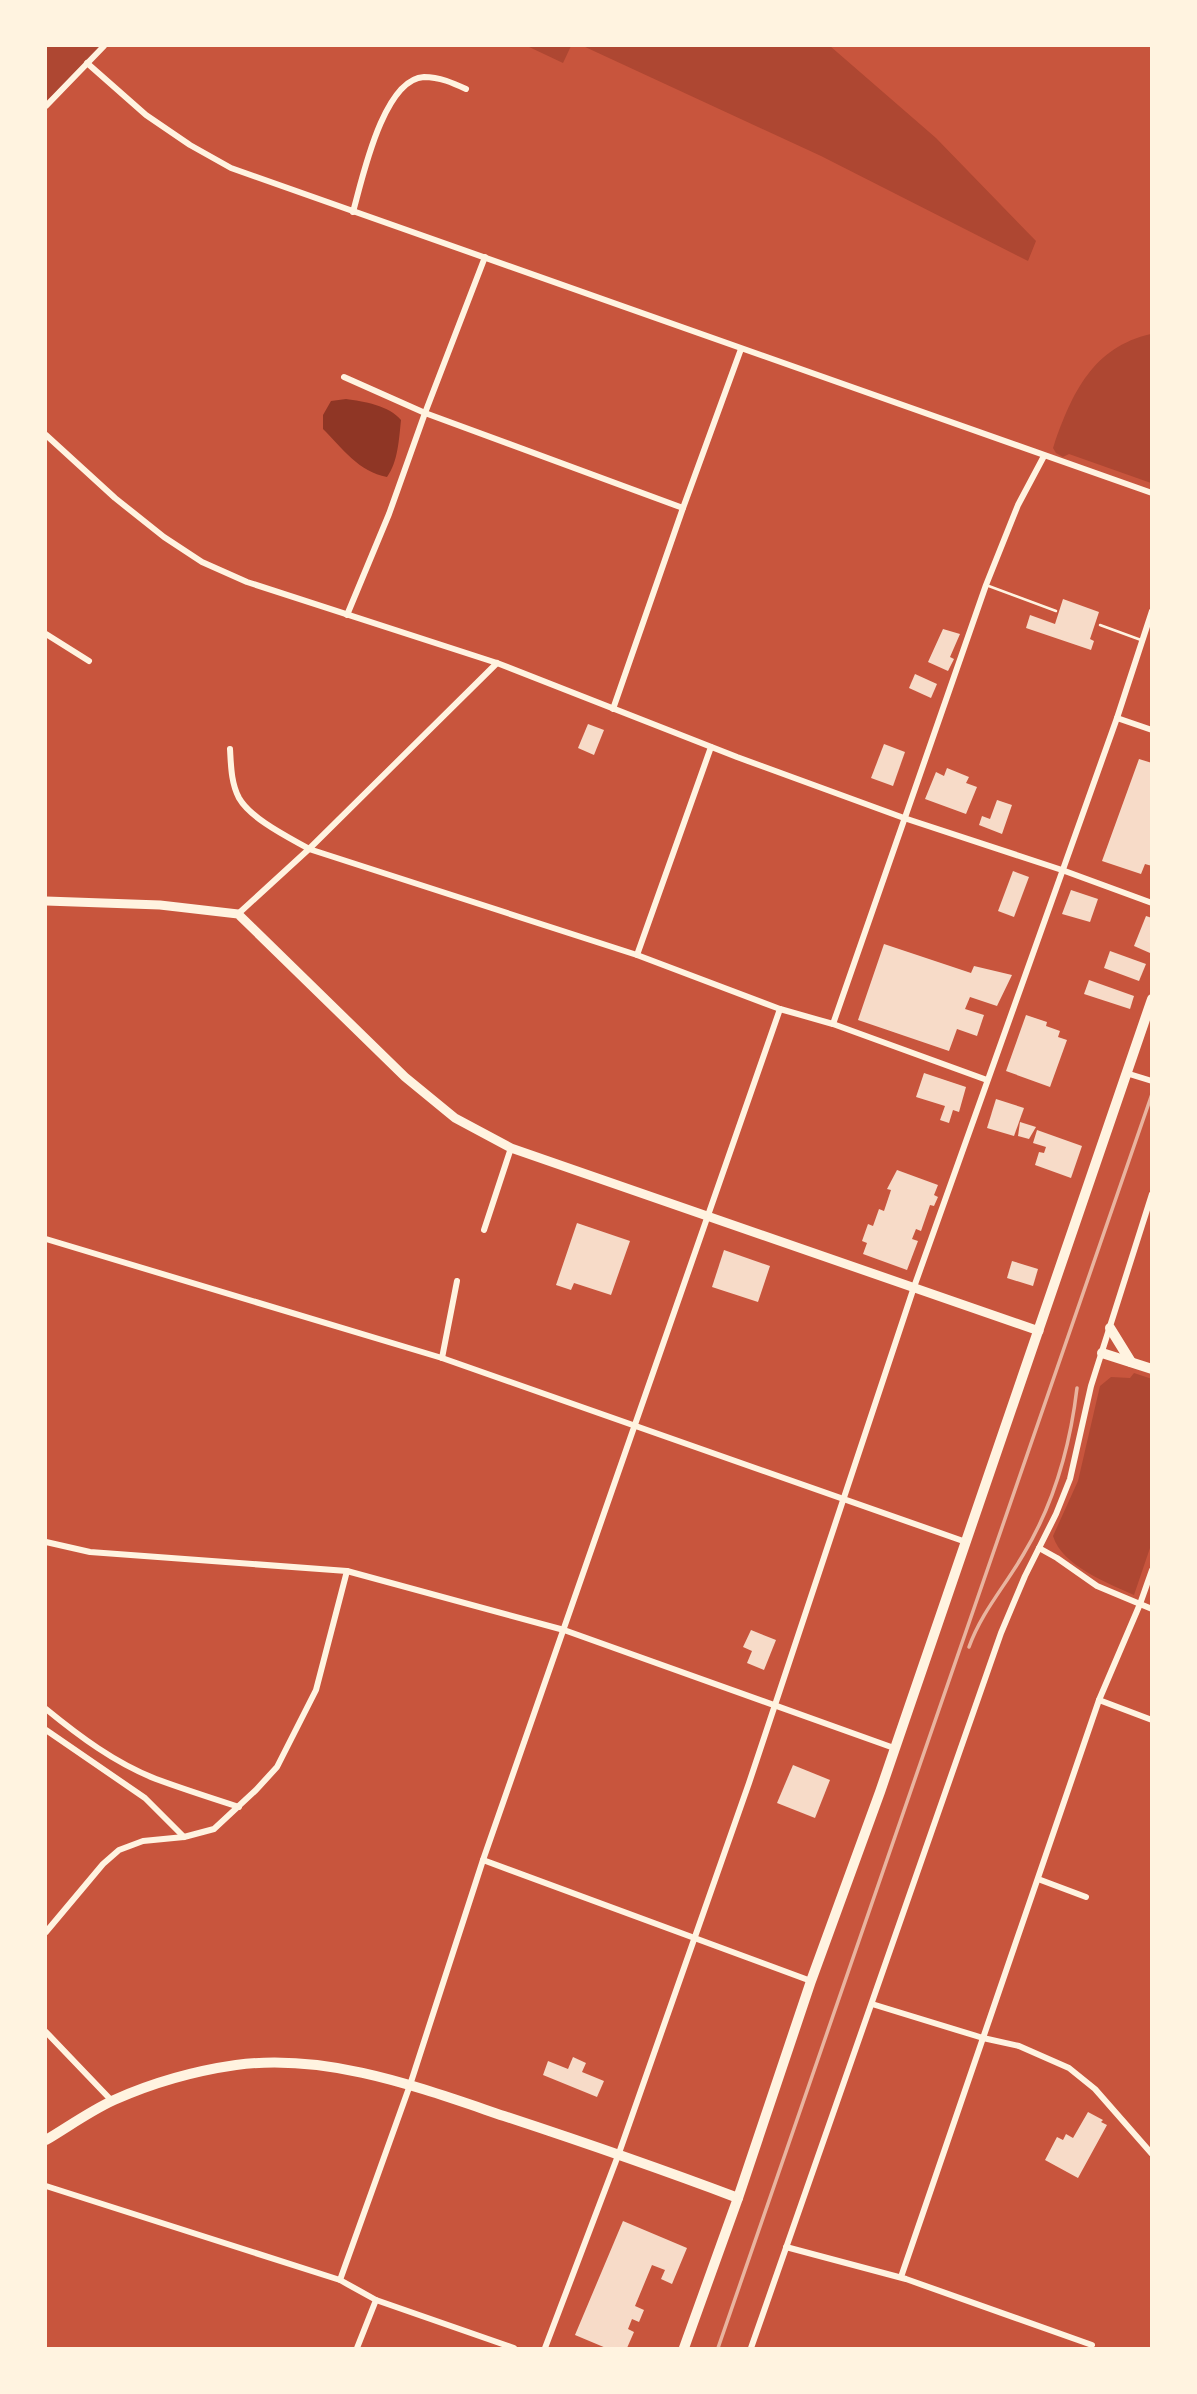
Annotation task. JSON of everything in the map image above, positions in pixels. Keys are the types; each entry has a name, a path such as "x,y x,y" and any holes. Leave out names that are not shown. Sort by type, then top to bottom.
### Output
{"main road":[{"path":"46,901 160,905 238,914 405,1077 455,1118 510,1148 1039,1331"},
{"path":"684,2348 966,1542 1152,999"},
{"path":"1110,1328 1131,1362"},
{"path":"1102,1353 1152,1369"},
{"path":"46,2140 112,2101 156,2084 195,2072 270,2062 357,2071 410,2085 619,2153 738,2198"}],"street":[{"path":"46,106 104,46"},
{"path":"87,64 146,116 232,168 1152,493"},
{"path":"353,212 377,130 393,99 411,82 423,77 448,80 466,89"},
{"path":"347,615 389,514 485,257"},
{"path":"613,709 741,349"},
{"path":"344,377 425,413 683,508"},
{"path":"46,435 115,498 164,537 202,562 247,582 497,663 711,747 904,818 1152,903"},
{"path":"833,1024 986,585 1018,505 1044,456"},
{"path":"545,2348 619,2153 694,1940 845,1499 914,1287 1117,718 1152,611"},
{"path":"46,634 89,661"},
{"path":"238,914 310,849 497,663"},
{"path":"1117,718 1152,730"},
{"path":"637,955 711,747"},
{"path":"230,749 234,783 240,799 278,831 310,849 637,955 780,1009 833,1024 987,1080"},
{"path":"340,2280 410,2085 484,1860 780,1009"},
{"path":"1126,1073 1152,1081"},
{"path":"484,1230 510,1148"},
{"path":"751,2348 1001,1633 1070,1479 1091,1386 1152,1194"},
{"path":"46,1239 442,1358 966,1542"},
{"path":"442,1358 457,1281"},
{"path":"46,1542 90,1552 347,1571 564,1630 894,1748"},
{"path":"1039,1548 1097,1586 1152,1609"},
{"path":"901,2277 1099,1700 1152,1570"},
{"path":"47,1927 107,1859 119,1850 144,1841 184,1837 214,1829 277,1768 316,1690 347,1571"},
{"path":"1099,1700 1152,1720"},
{"path":"46,1709 71,1730 119,1761 154,1778 239,1807"},
{"path":"46,1730 145,1798 184,1837"},
{"path":"484,1860 694,1940 811,1981"},
{"path":"1038,1879 1086,1897"},
{"path":"872,2004 983,2038 1019,2046 1069,2068 1094,2089 1152,2154"},
{"path":"46,2032 112,2101"},
{"path":"46,2186 340,2280 376,2300 514,2348"},
{"path":"786,2247 901,2277 1092,2345"},
{"path":"357,2348 376,2300"}],"lane":[{"path":"986,585 1056,611"},
{"path":"1100,625 1141,640"}],"shaded area":[{"path":"46,46 108,46 46,101"},
{"path":"527,46 571,46 563,63"},
{"path":"583,46 830,46 936,138 1036,241 1028,261 821,156"},
{"path":"1151,334 1151,483 1069,454 1063,457 1056,453 1053,448 1061,426 1077,390 1088,375 1114,350 1131,340"},
{"path":"346,399 383,408 401,420 396,457 387,477 359,465 323,429 323,415 331,401"},
{"path":"1134,1373 1152,1379 1151,1545 1134,1595 1076,1565 1058,1547 1053,1536 1078,1481 1100,1386 1111,1377 1130,1378"}],"building":[{"path":"1063,599 1099,612 1090,639 1094,641 1091,650 1026,628 1030,615 1055,624"},
{"path":"943,629 960,634 950,657 954,659 948,671 928,662"},
{"path":"915,674 937,684 931,698 909,688"},
{"path":"588,724 604,730 594,755 578,748"},
{"path":"884,744 905,752 893,786 871,778"},
{"path":"1139,759 1152,763 1152,866 1145,864 1141,874 1102,861"},
{"path":"947,768 969,777 966,783 977,787 966,814 925,799 936,772 944,776"},
{"path":"997,800 1012,805 1002,834 979,825 982,816 990,819"},
{"path":"1013,871 1029,877 1014,917 998,911"},
{"path":"1071,890 1098,899 1090,922 1062,914"},
{"path":"1146,916 1152,918 1150,953 1134,946"},
{"path":"884,944 971,973 974,966 1012,975 997,1006 970,997 965,1009 984,1015 977,1036 957,1029 949,1051 858,1020"},
{"path":"1110,951 1146,964 1139,981 1104,968"},
{"path":"1089,980 1134,996 1130,1009 1084,994"},
{"path":"1026,1015 1047,1022 1046,1026 1060,1031 1058,1037 1067,1040 1050,1087 1006,1071"},
{"path":"924,1073 966,1087 959,1112 953,1110 949,1123 940,1120 945,1106 916,1097"},
{"path":"996,1099 1024,1108 1014,1136 987,1128"},
{"path":"1020,1122 1036,1127 1029,1139 1018,1136"},
{"path":"1037,1130 1082,1146 1071,1178 1035,1165 1039,1152 1044,1153 1046,1147 1033,1143"},
{"path":"897,1170 938,1185 934,1195 938,1197 934,1206 930,1205 921,1231 916,1229 912,1239 918,1241 907,1270 863,1254 867,1243 862,1241 868,1224 873,1226 879,1209 884,1211 891,1190 887,1189"},
{"path":"577,1223 630,1241 611,1295 574,1283 571,1290 556,1285"},
{"path":"724,1250 770,1266 758,1302 712,1287"},
{"path":"1012,1261 1038,1269 1033,1286 1007,1278"},
{"path":"751,1630 776,1640 764,1670 747,1663 752,1651 743,1647"},
{"path":"793,1765 830,1780 815,1818 777,1803"},
{"path":"573,2057 586,2063 582,2072 604,2081 597,2097 543,2075 548,2061 568,2069"},
{"path":"1088,2112 1107,2125 1078,2178 1045,2160 1057,2137 1063,2140 1066,2134 1073,2138"},
{"path":"623,2221 687,2248 672,2284 661,2279 665,2270 652,2265 635,2306 644,2310 639,2322 632,2319 628,2329 634,2332 627,2348 606,2348 575,2335"}],"railway":[{"path":"718,2348 1152,1094"},
{"path":"969,1647 980,1623 1044,1516 1065,1453 1077,1388"}]}
